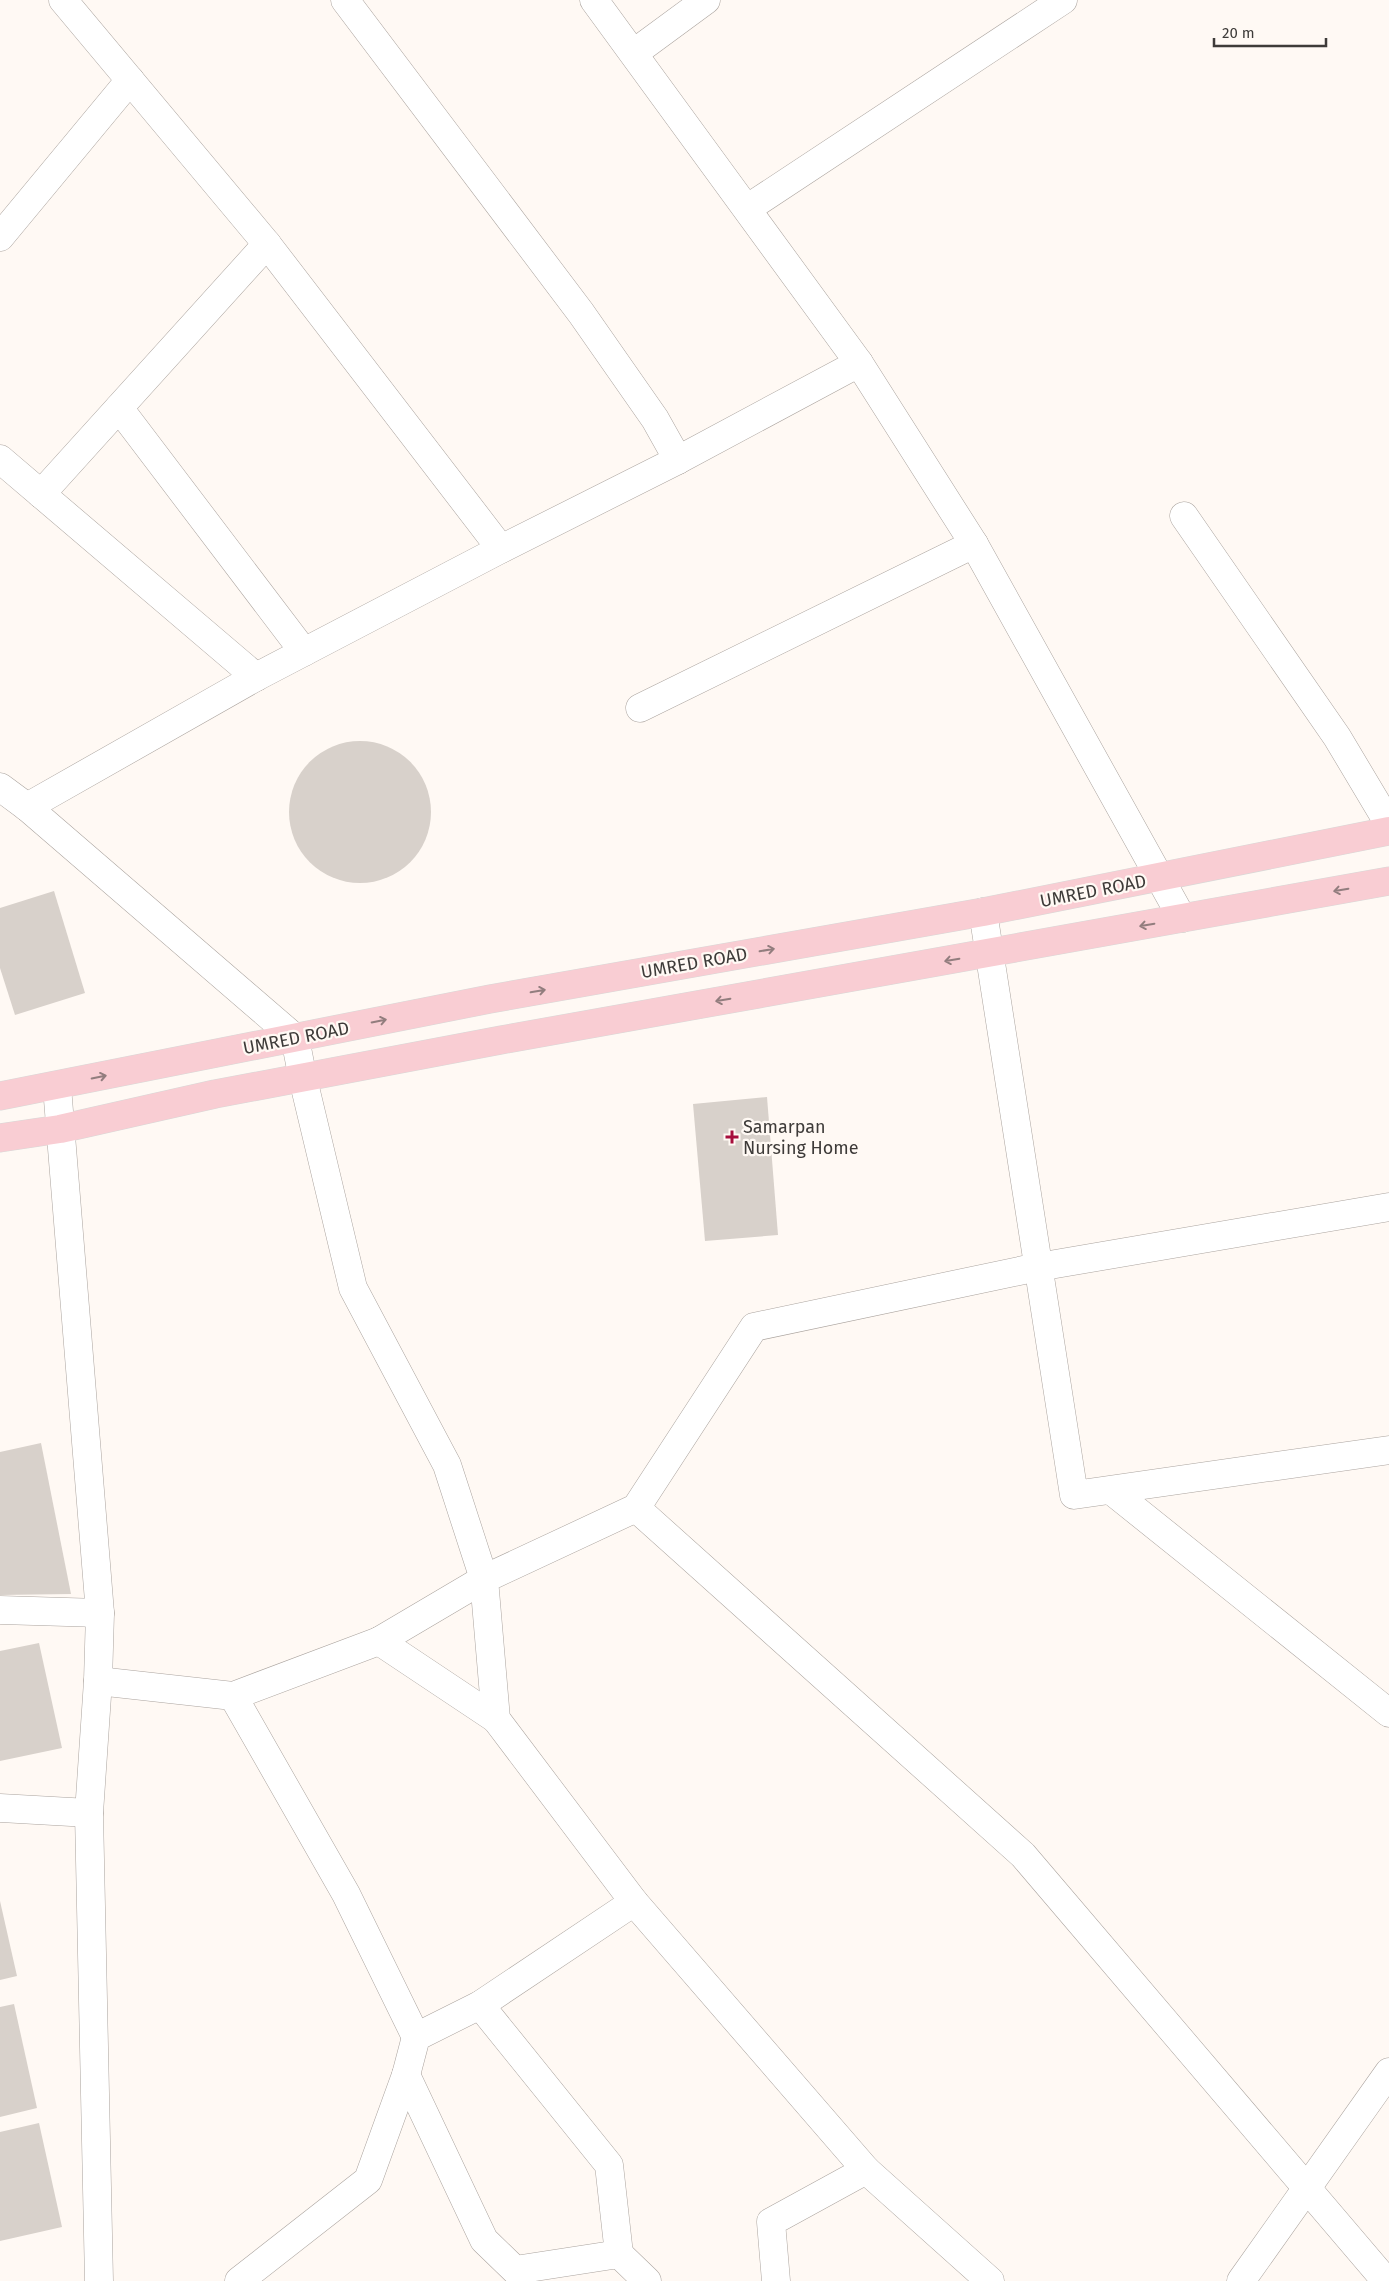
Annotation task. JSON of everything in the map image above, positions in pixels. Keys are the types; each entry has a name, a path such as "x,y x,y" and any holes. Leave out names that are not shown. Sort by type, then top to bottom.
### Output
{"main road":[{"name":"UMRED ROAD","path":"0,1096 490,999 983,912 1389,831"},
{"path":"0,1138 60,1129 215,1094 303,1079 501,1040 1389,881"}],"street":[{"path":"63,0 267,244 501,548"},
{"path":"345,0 581,314 655,419 678,460"},
{"path":"594,0 859,362 974,544 1158,878 1182,918"},
{"path":"634,53 706,0"},
{"path":"748,208 1063,0"},
{"path":"0,237 130,80"},
{"path":"41,494 267,244"},
{"path":"27,807 256,677 501,548 678,460 859,362"},
{"path":"119,408 304,652"},
{"path":"0,459 256,677"},
{"path":"1184,516 1331,729 1389,824"},
{"path":"640,708 974,544"},
{"path":"0,787 27,807 295,1038 353,1288 447,1465 484,1579 496,1719"},
{"path":"983,912 1074,1496 1389,1450"},
{"path":"57,1086 100,1613 98,1681 89,1813 99,2281"},
{"path":"98,1681 234,1696 379,1641 484,1579 636,1508 754,1327 1038,1267 1389,1207"},
{"path":"1112,1491 1389,1713"},
{"path":"636,1508 1023,1855 1308,2187 1386,2281"},
{"path":"0,1610 100,1613"},
{"path":"379,1641 496,1719 634,1902 866,2170 990,2281"},
{"path":"234,1696 346,1894 416,2037 406,2075 368,2180 239,2281"},
{"path":"0,1808 89,1813"},
{"path":"416,2037 480,2005 634,1902"},
{"path":"480,2005 609,2165 619,2254 647,2281"},
{"path":"1241,2281 1389,2072"},
{"path":"406,2075 484,2240 515,2270 619,2254"},
{"path":"776,2281 771,2222 866,2170"}],"building":[{"path":"360,741 374,742 387,746 400,753 410,762 419,772 426,785 430,798 430,826 426,839 419,852 410,862 400,871 387,878 374,882 360,883 346,882 333,878 320,871 310,862 301,852 294,839 290,826 289,812 290,798 294,785 301,772 310,762 320,753 333,746 346,742"},
{"path":"54,891 85,993 15,1015 0,968 0,908"},
{"path":"767,1097 778,1235 705,1241 693,1104"},
{"path":"41,1443 71,1594 0,1595 0,1452"},
{"path":"39,1643 62,1748 0,1761 0,1651"},
{"path":"0,1901 17,1976 0,1980"},
{"path":"14,2004 37,2108 0,2117 0,2007"},
{"path":"39,2123 62,2227 0,2241 0,2132"}],"place":[{"name":"Samarpan Nursing Home","path":"732,1137"}]}
